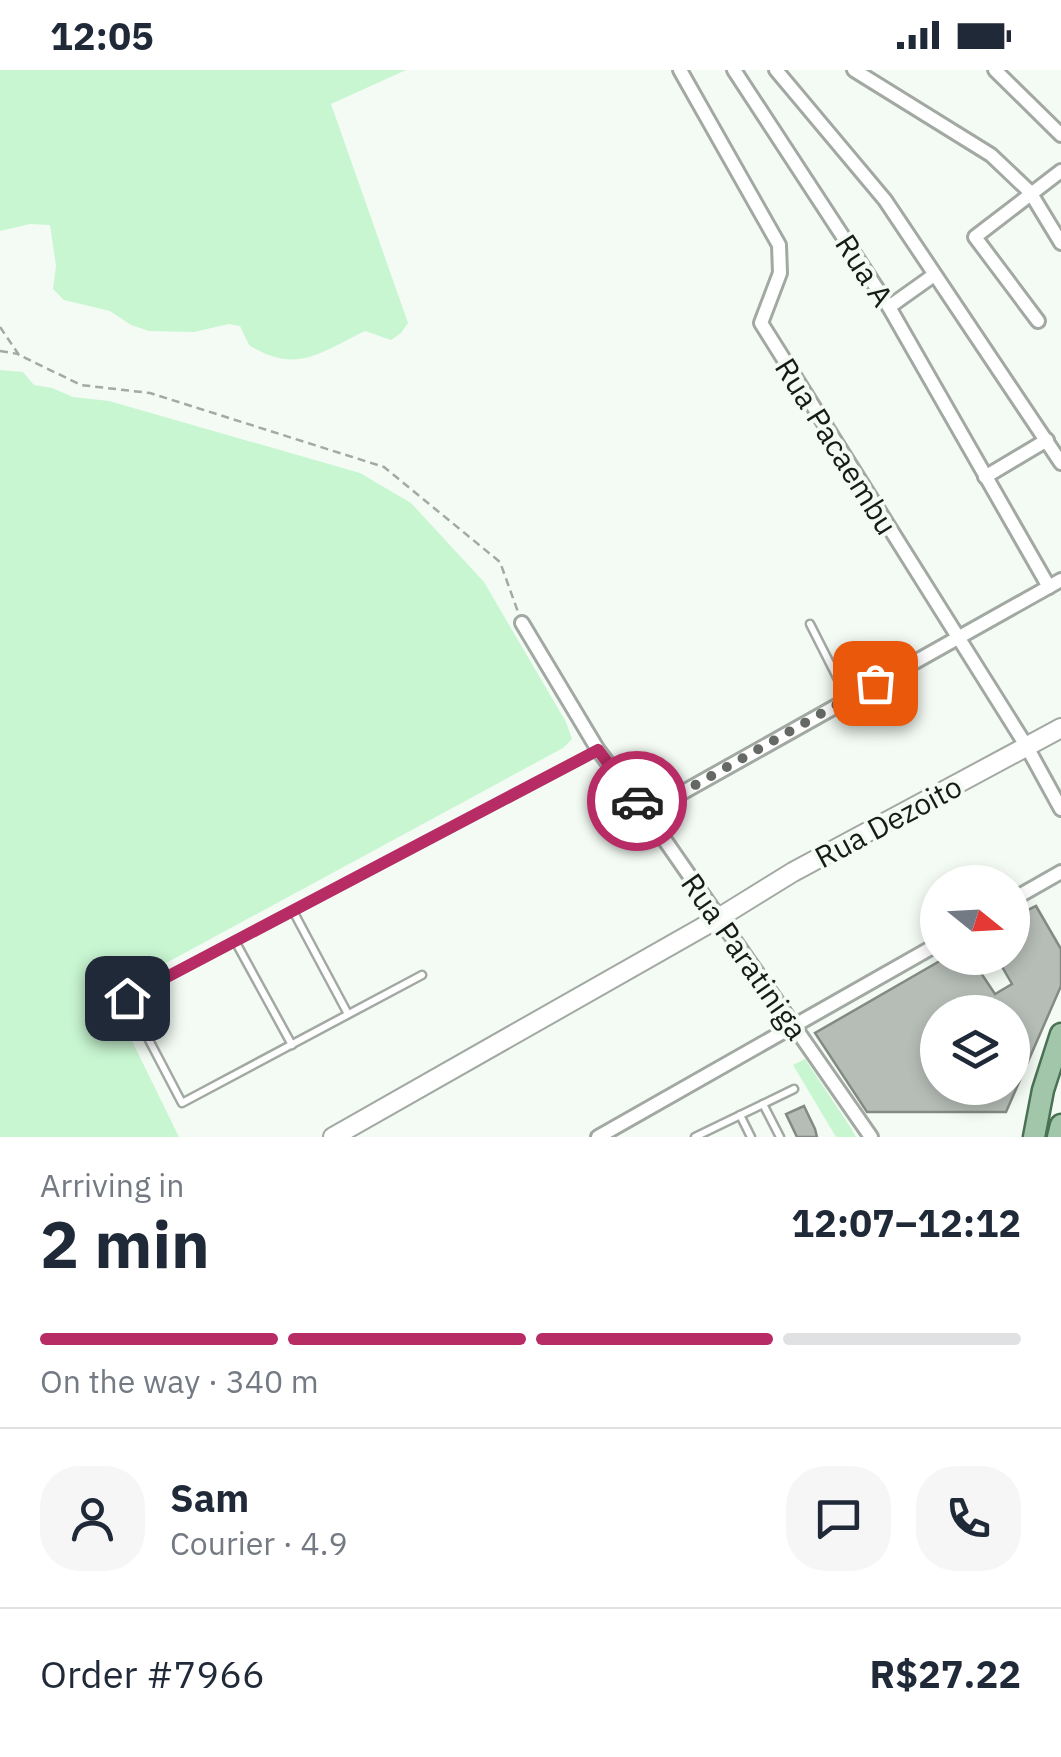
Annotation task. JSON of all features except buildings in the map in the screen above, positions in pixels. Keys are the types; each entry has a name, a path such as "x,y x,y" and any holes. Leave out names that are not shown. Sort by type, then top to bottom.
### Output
{"main road":[{"path":"1034,1137 1042,1090 1061,1034"},
{"path":"1058,1137 1061,1124"}],"street":[{"name":"Rua Pacaembu","path":"680,70 779,245 780,273 761,323 1027,747 1061,809"},
{"name":"Rua A","path":"734,70 889,307 985,477 1055,584"},
{"path":"776,70 886,200 1061,463"},
{"path":"854,70 991,155 1030,192 1061,243"},
{"path":"995,70 1061,135"},
{"path":"1038,322 975,237 1061,171"},
{"path":"889,307 934,275"},
{"path":"985,477 1047,440"},
{"path":"646,813 1055,584"},
{"name":"Rua Paratiniga","path":"522,623 598,750 871,1137"},
{"name":"Rua Dezoito","path":"333,1137 718,919 793,872 1061,728"},
{"path":"1030,890 1061,872"},
{"path":"598,1137 920,954"}],"lane":[{"path":"810,624 848,698"},
{"path":"422,974 182,1103 127,998 598,750"},
{"path":"293,910 348,1014"},
{"path":"236,941 292,1044"},
{"path":"696,1137 794,1089"},
{"path":"763,1104 780,1137"},
{"path":"740,1115 750,1137"}],"path":[{"path":"0,327 19,354"},
{"path":"0,351 19,354 81,385 150,393 384,467 500,562 522,623"}],"green space":[{"path":"0,70 406,70 331,104 408,323 391,340 365,331 322,353 295,359 266,354 249,345 240,326 229,324 194,332 149,331 110,311 64,300 53,289 56,266 50,225 30,224 0,231"},
{"path":"0,370 23,372 34,385 73,397 109,401 360,473 411,503 484,582 566,722 572,739 563,748 109,994 179,1137 0,1137"},
{"path":"805,1059 856,1137 836,1137 793,1065"}],"way so far":[{"path":"637,801 646,813 875,683"}],"route":[{"path":"127,998 598,750 637,801"}]}
